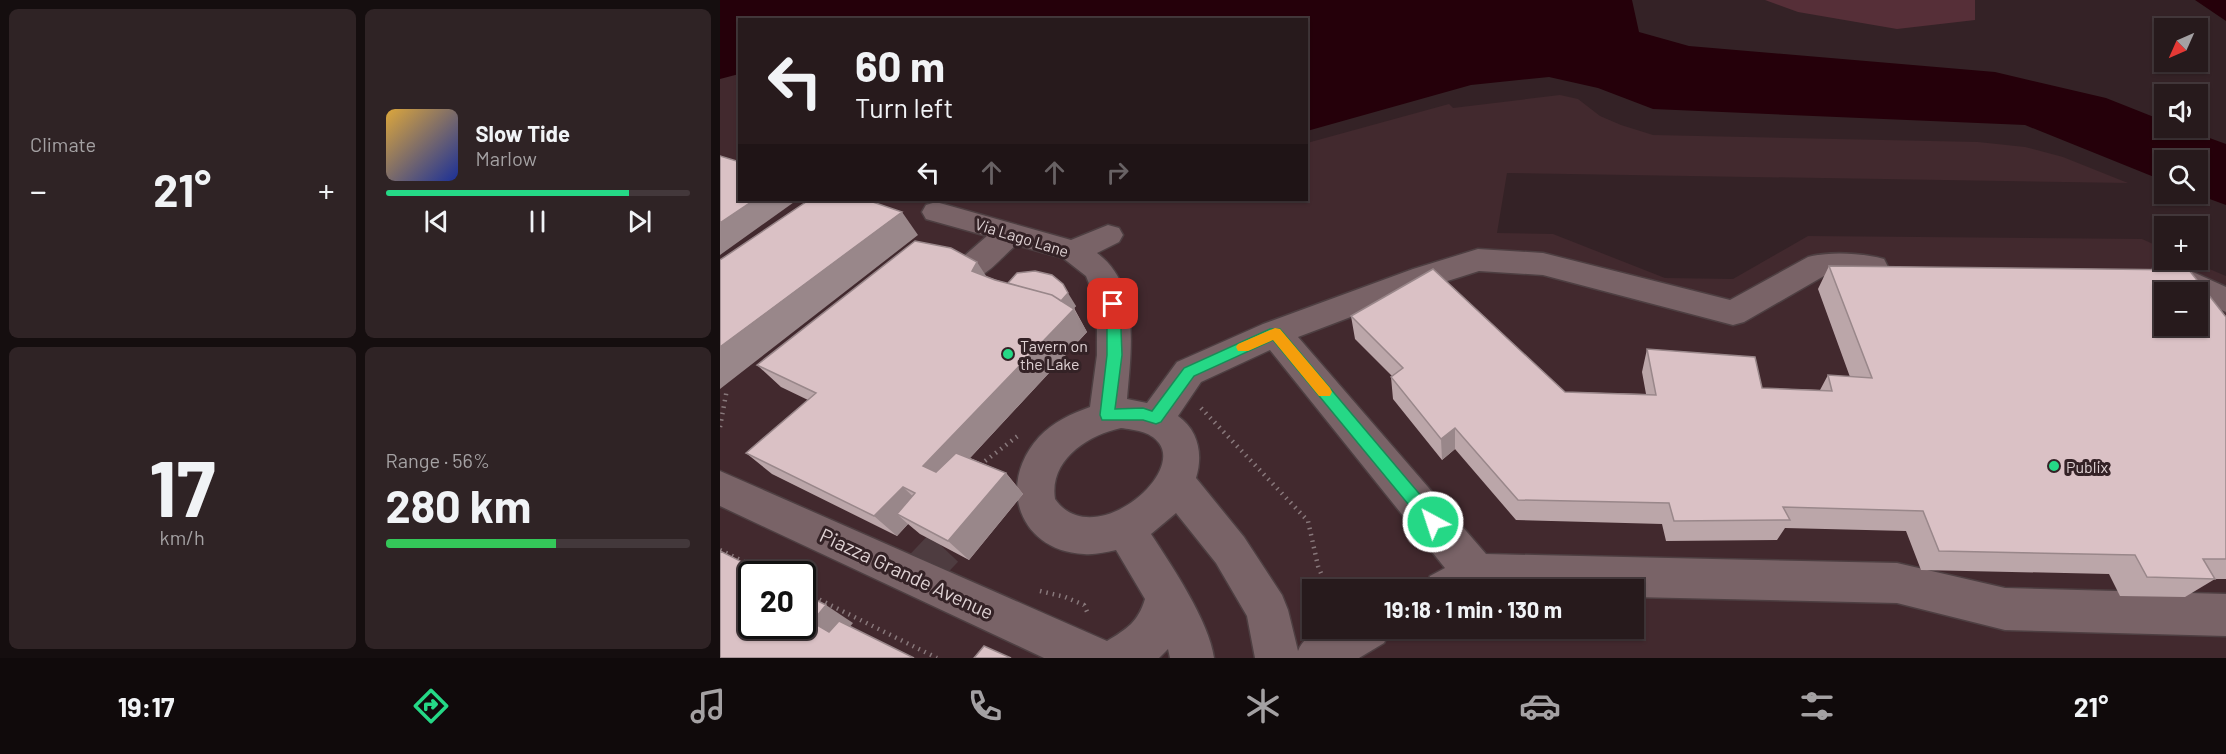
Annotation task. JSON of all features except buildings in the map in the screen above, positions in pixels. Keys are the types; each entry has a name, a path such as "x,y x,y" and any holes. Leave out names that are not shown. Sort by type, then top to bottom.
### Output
{"street":[{"name":"Via Lago Lane","path":"936,212 1074,251 1099,270 1113,304 1114,355 1107,415"},
{"path":"966,272 1010,232"},
{"path":"1074,251 1108,235"},
{"path":"1156,418 1189,372 1275,333 1424,277 1478,260 1543,264 1733,313 1819,265 1901,268"},
{"path":"2138,275 2173,276 2226,300"},
{"path":"1275,333 1458,579"},
{"path":"1143,414 1156,418 1168,426 1180,443 1181,469 1168,495 1151,513 1125,528 1095,536 1077,535 1059,529 1047,520 1024,481 1058,443 1078,428 1107,415 1143,414"},
{"path":"1176,483 1230,550 1267,610 1277,658"},
{"name":"Piazza Grande Avenue","path":"720,488 1092,639"},
{"path":"1125,528 1167,596 1191,650 1192,658"},
{"path":"1644,582 1897,583 2005,609 2226,615"},
{"path":"1121,658 1141,645 1158,628 1167,596"},
{"path":"1317,658 1351,639"}],"path":[{"path":"720,427 727,389"},
{"path":"1210,415 1308,521 1318,566 1323,579"},
{"path":"976,468 1027,428"},
{"path":"720,550 742,561"},
{"path":"1065,597 1084,605 1092,639"},
{"path":"816,598 937,658"}],"shaded area":[{"path":"720,0 738,18 738,201 1308,201 1308,143 1449,104 1453,108 1560,95 1578,99 1600,116 1653,135 1978,142 2025,147 2063,157 2128,183 1507,173 1497,233 1553,234 1665,278 1733,279 1808,236 2142,239 2154,244 2154,270 2208,268 2226,276 2226,658 720,658"},
{"path":"720,0 1632,0 1639,32 1689,46 1995,72 2106,98 2154,117 2154,138 2208,137 2226,144 2226,205 2208,198 2208,150 2154,150 2154,177 2025,125 1653,109 1598,88 1549,77 1471,85 1308,131 1308,18 738,18 738,74 720,79"},
{"path":"1765,0 1975,0 1975,20 1897,29 1798,12"},
{"path":"2195,0 2226,0 2226,21"}],"tunnel":[{"path":"916,577 975,515"}],"slow traffic":[{"path":"1243,347 1275,333 1324,392"}],"place":[{"name":"Tavern on the Lake","path":"1008,354"},
{"name":"Publix","path":"2054,466"}],"route":[{"path":"1113,304 1114,355 1107,415 1143,414 1156,418 1189,372 1275,333 1433,522"}]}
